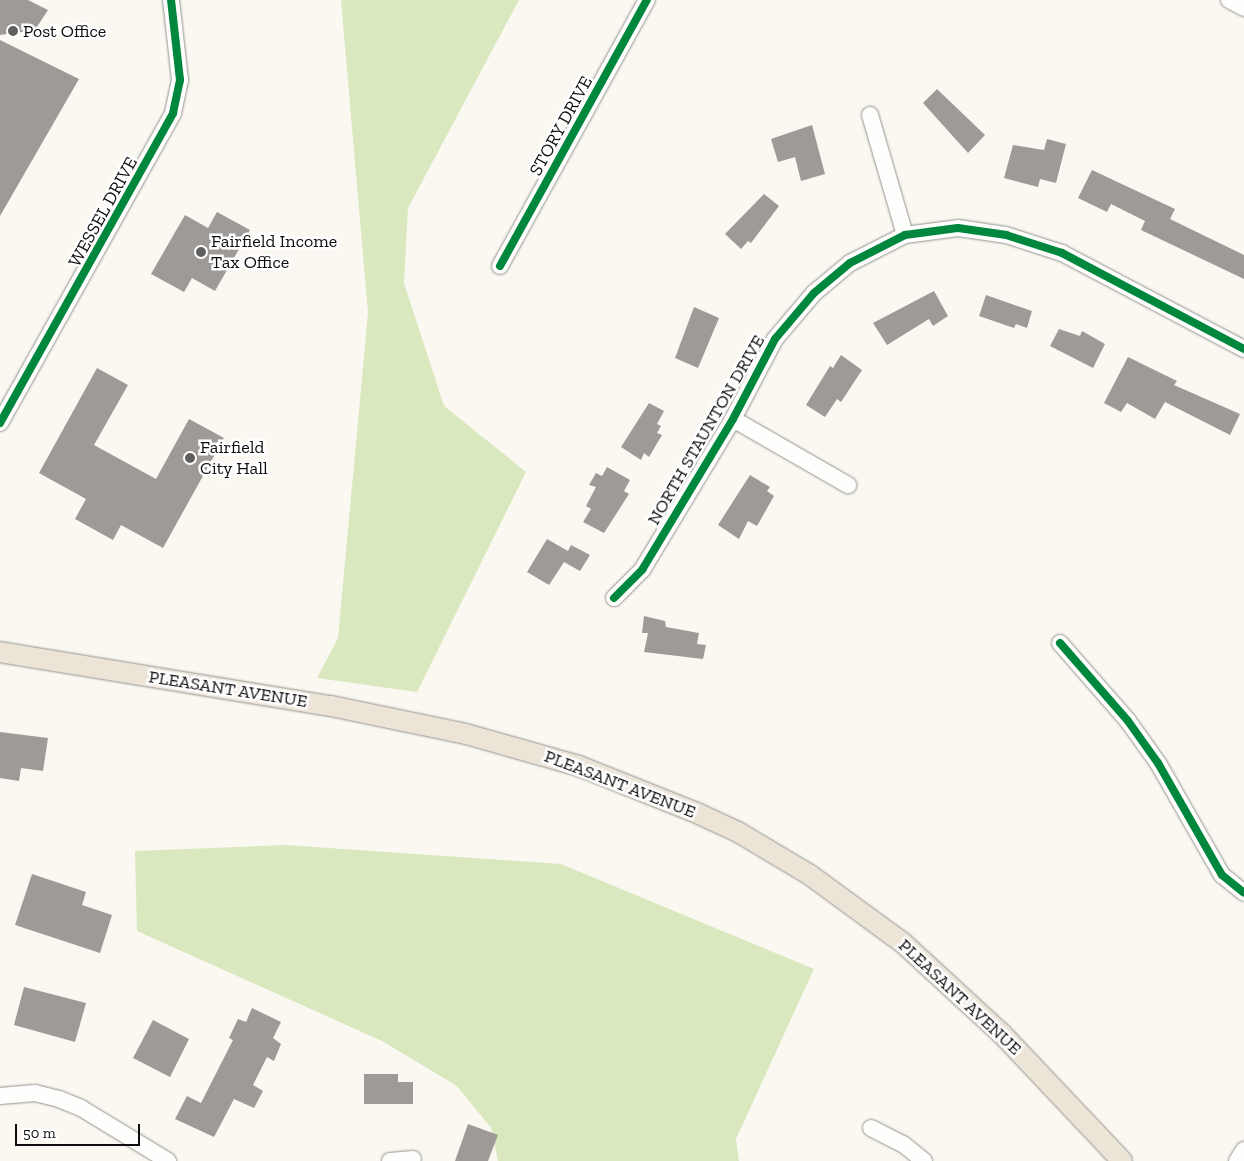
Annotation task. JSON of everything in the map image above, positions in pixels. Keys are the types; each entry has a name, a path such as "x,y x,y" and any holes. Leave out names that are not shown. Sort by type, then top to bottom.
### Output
{"main road":[{"name":"PLEASANT AVENUE","path":"0,652 331,706 466,734 579,766 697,812 738,832 810,875 903,943 994,1026 1122,1161"}],"street":[{"name":"WESSEL DRIVE","path":"0,423 174,113 180,80 171,0"},
{"name":"STORY DRIVE","path":"500,266 647,0"},
{"path":"1229,0 1244,8"},
{"path":"870,114 905,235"},
{"name":"NORTH STAUNTON DRIVE","path":"614,598 642,570 733,419 775,339 814,293 850,263 905,235 958,228 1006,234 1062,253 1244,349"},
{"path":"733,419 848,485"},
{"path":"1060,642 1128,721 1158,763 1222,875 1244,893"},
{"path":"0,1096 35,1093 59,1099 108,1123 168,1161"},
{"path":"871,1128 903,1144 924,1161"},
{"path":"1237,1161 1244,1150"},
{"path":"390,1161 413,1159"}],"green space":[{"path":"341,0 519,0 408,208 404,283 444,406 526,472 417,692 317,678 338,638 368,313"},
{"path":"285,845 561,864 814,969 736,1139 739,1161 498,1161 491,1128 457,1086 382,1041 137,931 135,851"}],"building":[{"name":"Post Office","path":"0,0 28,0 48,10 35,30 0,35"},
{"path":"0,40 79,79 0,216"},
{"path":"937,89 985,135 968,153 923,103"},
{"path":"812,125 825,174 801,181 795,157 778,162 771,139"},
{"path":"1047,139 1066,144 1056,183 1040,179 1038,187 1004,178 1013,145 1044,150"},
{"path":"1092,170 1175,209 1170,219 1244,255 1244,279 1141,230 1145,221 1111,204 1107,212 1078,198"},
{"path":"764,194 779,206 751,243 748,241 741,249 725,234"},
{"name":"Fairfield Income Tax Office","path":"217,212 250,230 215,291 192,278 184,292 151,274 185,215 208,228"},
{"path":"934,291 948,316 933,326 929,319 887,345 873,323"},
{"path":"986,295 1032,311 1027,328 1016,324 1014,328 979,316"},
{"path":"694,307 719,318 698,368 675,358"},
{"path":"1059,329 1080,336 1082,331 1105,344 1093,368 1050,346"},
{"path":"841,355 862,370 841,402 837,399 825,417 806,405 830,366 833,368"},
{"path":"1128,357 1177,381 1174,385 1240,414 1230,435 1165,402 1155,419 1127,403 1121,412 1104,403"},
{"name":"Fairfield City Hall","path":"97,368 128,385 94,445 156,479 189,419 224,438 163,548 121,525 113,540 75,519 86,499 39,473"},
{"path":"649,403 664,411 657,424 661,426 657,433 662,435 649,457 644,453 641,460 621,447"},
{"path":"607,467 630,480 624,491 629,494 604,533 583,522 591,509 586,506 596,487 589,485 596,473 602,476"},
{"path":"750,475 770,487 767,491 774,496 757,526 748,521 739,539 718,525"},
{"path":"547,539 568,551 571,545 590,555 580,571 564,562 549,585 527,572"},
{"path":"644,616 665,621 666,627 699,633 697,644 706,645 703,659 644,652 648,633 642,633"},
{"path":"0,732 48,738 43,771 21,768 19,781 0,778"},
{"path":"32,874 86,892 82,905 112,915 100,953 15,925"},
{"path":"24,987 86,1003 75,1042 14,1025"},
{"path":"252,1008 281,1022 273,1038 281,1044 274,1061 267,1057 253,1085 263,1091 254,1108 234,1099 214,1137 175,1119 187,1096 201,1103 233,1040 229,1038 238,1019 246,1022"},
{"path":"153,1020 189,1039 170,1077 133,1058"},
{"path":"364,1074 398,1074 398,1082 413,1082 413,1104 364,1104"},
{"path":"468,1124 498,1135 488,1161 455,1161"}],"cycle path":[{"path":"0,423 173,113 180,80 171,0"},
{"path":"500,266 647,0"},
{"path":"614,598 642,570 733,419 775,339 814,293 850,263 905,235 958,228 1006,235 1062,253 1244,349"},
{"path":"1060,643 1128,721 1158,763 1222,875 1244,893"}],"place":[{"name":"Post Office","path":"13,31"},
{"name":"Fairfield Income Tax Office","path":"201,252"},
{"name":"Fairfield City Hall","path":"190,458"}]}
